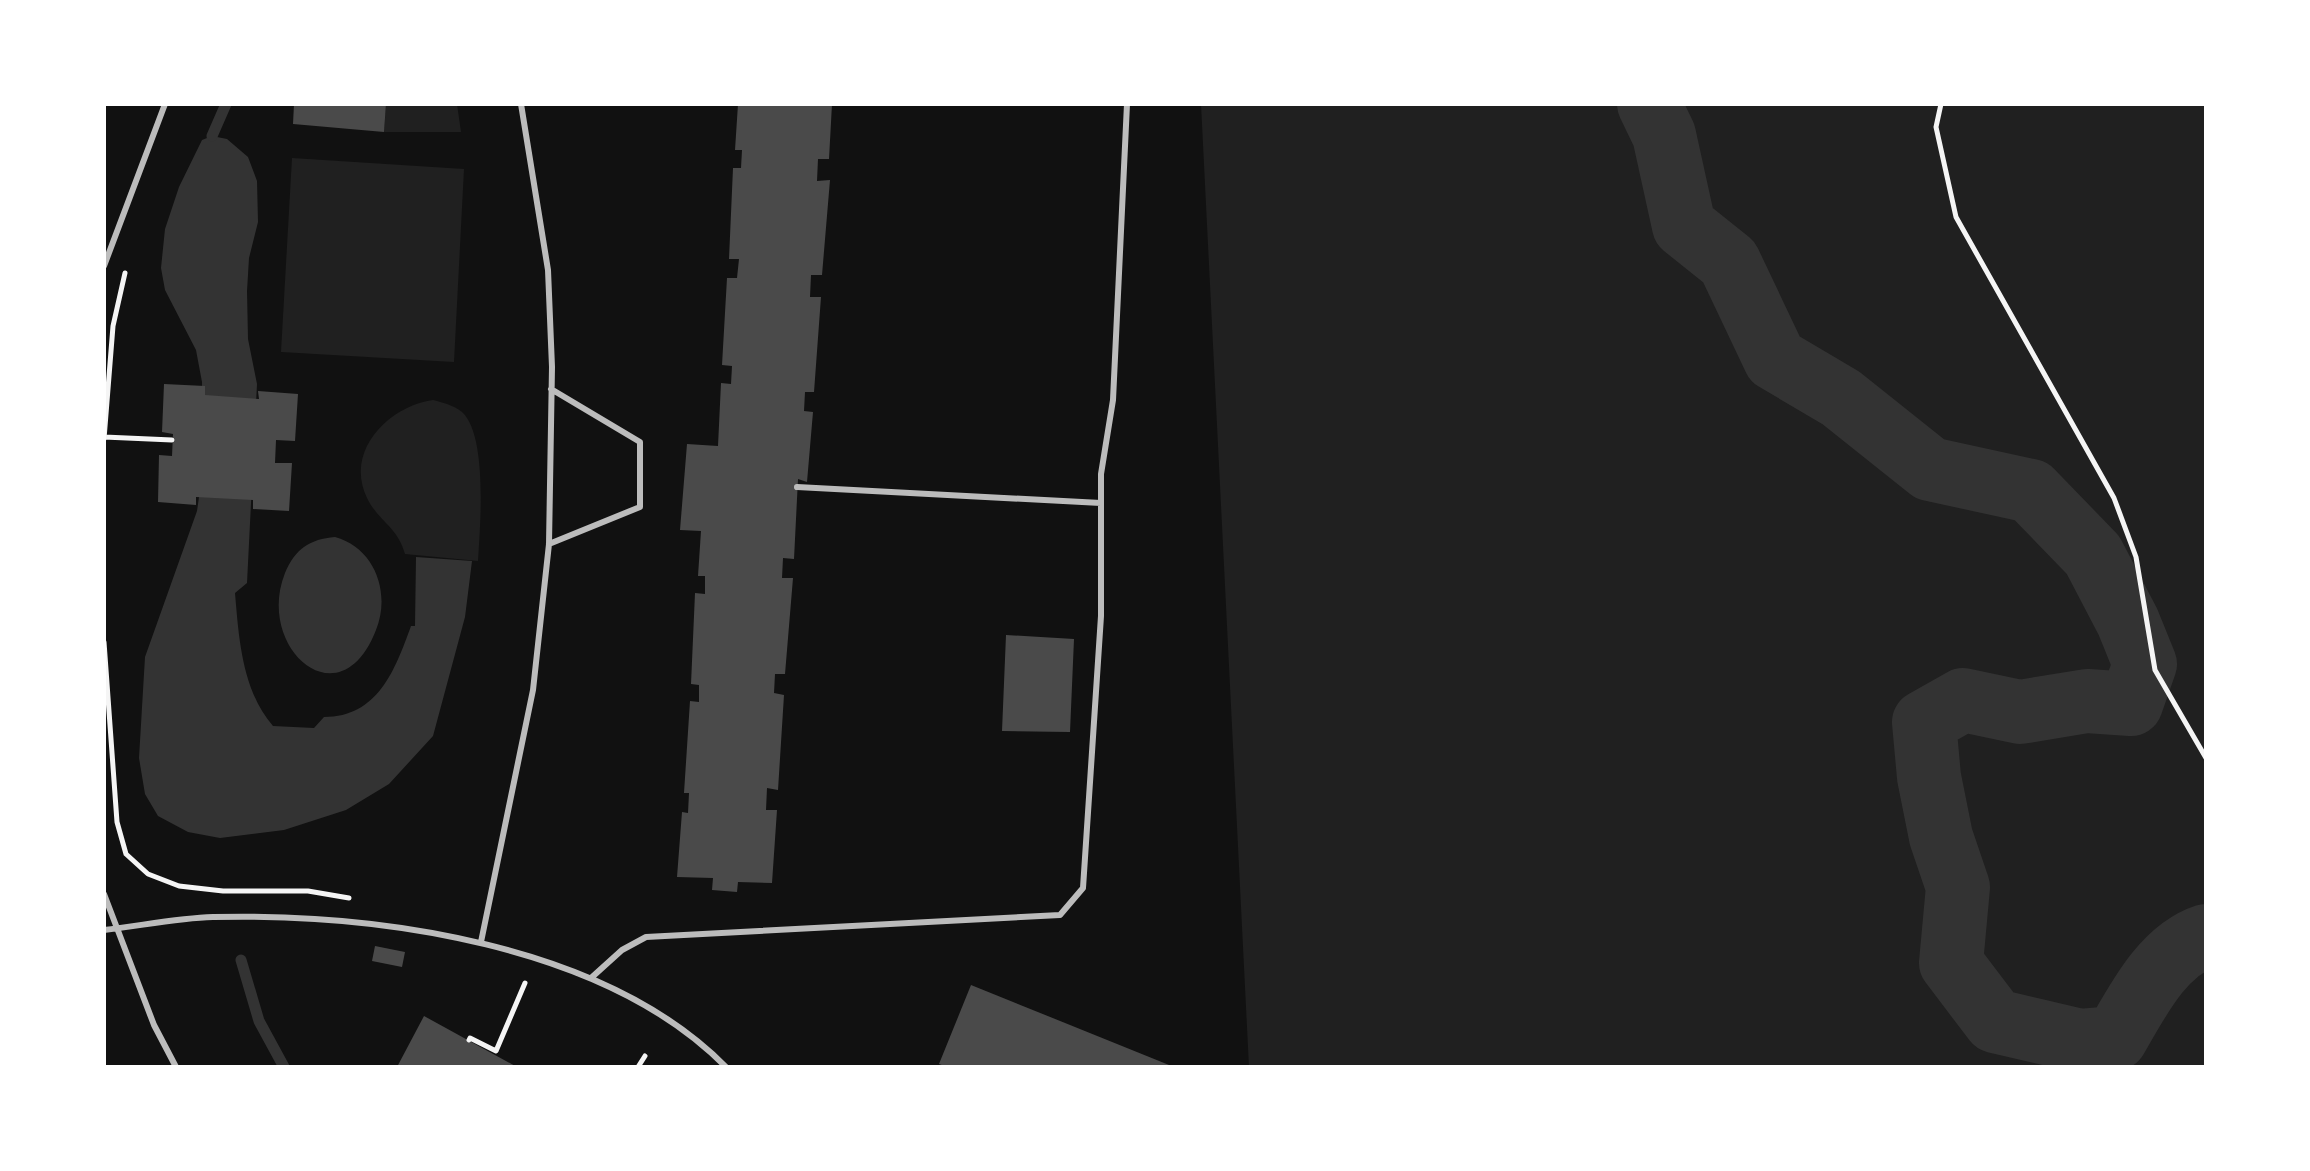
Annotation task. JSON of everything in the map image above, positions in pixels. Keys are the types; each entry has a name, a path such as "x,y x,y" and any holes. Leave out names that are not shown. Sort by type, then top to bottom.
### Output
{"lane":[{"path":"104,266 165,104"},
{"path":"481,942 533,690 549,544 551,389 548,270 521,104"},
{"path":"591,978 622,950 646,937 1060,915 1083,888 1101,616 1101,474 1113,400 1127,104"},
{"path":"549,544 640,507 640,442 551,389"},
{"path":"797,487 1101,503"},
{"path":"104,894 154,1025 176,1067"},
{"path":"104,930 210,917 312,918 481,942 626,992 668,1018 726,1067"}],"path":[{"path":"1941,104 1936,127 1956,217 2114,498 2136,557 2155,670 2206,758"},
{"path":"126,271 113,326 104,438 172,440"},
{"path":"104,642 117,822 126,854 148,874 179,886 223,891 308,891 359,899"},
{"path":"469,1040 496,1051 525,983"},
{"path":"638,1067 645,1056"}],"shaded area":[{"path":"386,104 457,104 461,132 384,132"},
{"path":"1201,104 2206,104 2206,1067 1249,1067"},
{"path":"212,136 227,139 248,157 257,181 258,222 249,258 247,291 248,339 257,384 247,583 235,593 248,680 273,726 314,728 324,717 343,715 371,700 391,674 411,626 415,626 416,557 472,561 465,617 433,736 389,784 346,810 284,830 220,838 188,832 158,816 145,794 139,758 145,657 197,511 203,469 202,382 196,350 165,290 161,268 165,229 179,187 202,140"},
{"path":"292,158 464,169 454,362 281,352"},
{"path":"433,400 462,412 476,441 480,483 478,561 405,554 398,537 367,498 361,481 361,464 375,434 401,411"},
{"path":"335,537 349,543 370,562 382,601 376,630 361,657 342,671 323,673 306,664 291,649 282,627 279,601 285,573 299,552 318,540"}],"building":[{"path":"294,104 386,104 384,132 293,124"},
{"path":"738,104 832,104 829,159 818,159 817,181 830,180 822,275 811,275 810,297 821,297 814,392 805,392 804,411 813,412 807,482 798,479 794,559 783,558 782,578 793,578 785,674 775,674 774,693 784,695 778,790 767,788 766,810 777,810 772,883 738,882 737,892 712,890 713,878 677,877 682,812 688,813 689,793 684,793 690,701 699,702 699,685 691,684 695,593 705,594 705,576 698,576 701,531 680,530 687,444 718,446 721,383 731,384 732,366 722,365 727,278 737,278 739,259 729,259 733,168 741,168 742,150 735,150"},
{"path":"164,384 205,386 205,395 259,399 258,391 298,394 295,441 276,440 275,463 292,463 289,511 253,509 253,500 196,497 196,505 158,502 159,455 172,456 173,434 162,432"},
{"path":"1006,635 1074,639 1070,732 1002,731"},
{"path":"375,946 405,952 402,967 372,961"},
{"path":"971,985 1174,1067 947,1067 939,1064"},
{"path":"424,1016 517,1067 397,1067"}],"waterway":[{"path":"212,136 226,104"},
{"path":"1649,104 1664,135 1684,226 1729,262 1775,359 1841,398 1930,469 2031,491 2093,555 2128,622 2145,664 2131,704 2087,701 2020,712 1963,700 1924,722 1929,777 1941,837 1958,887 1951,963 1995,1021 2080,1041 2116,1038 2164,964 2177,952 2206,936"},
{"path":"241,960 259,1021 284,1067"}]}
